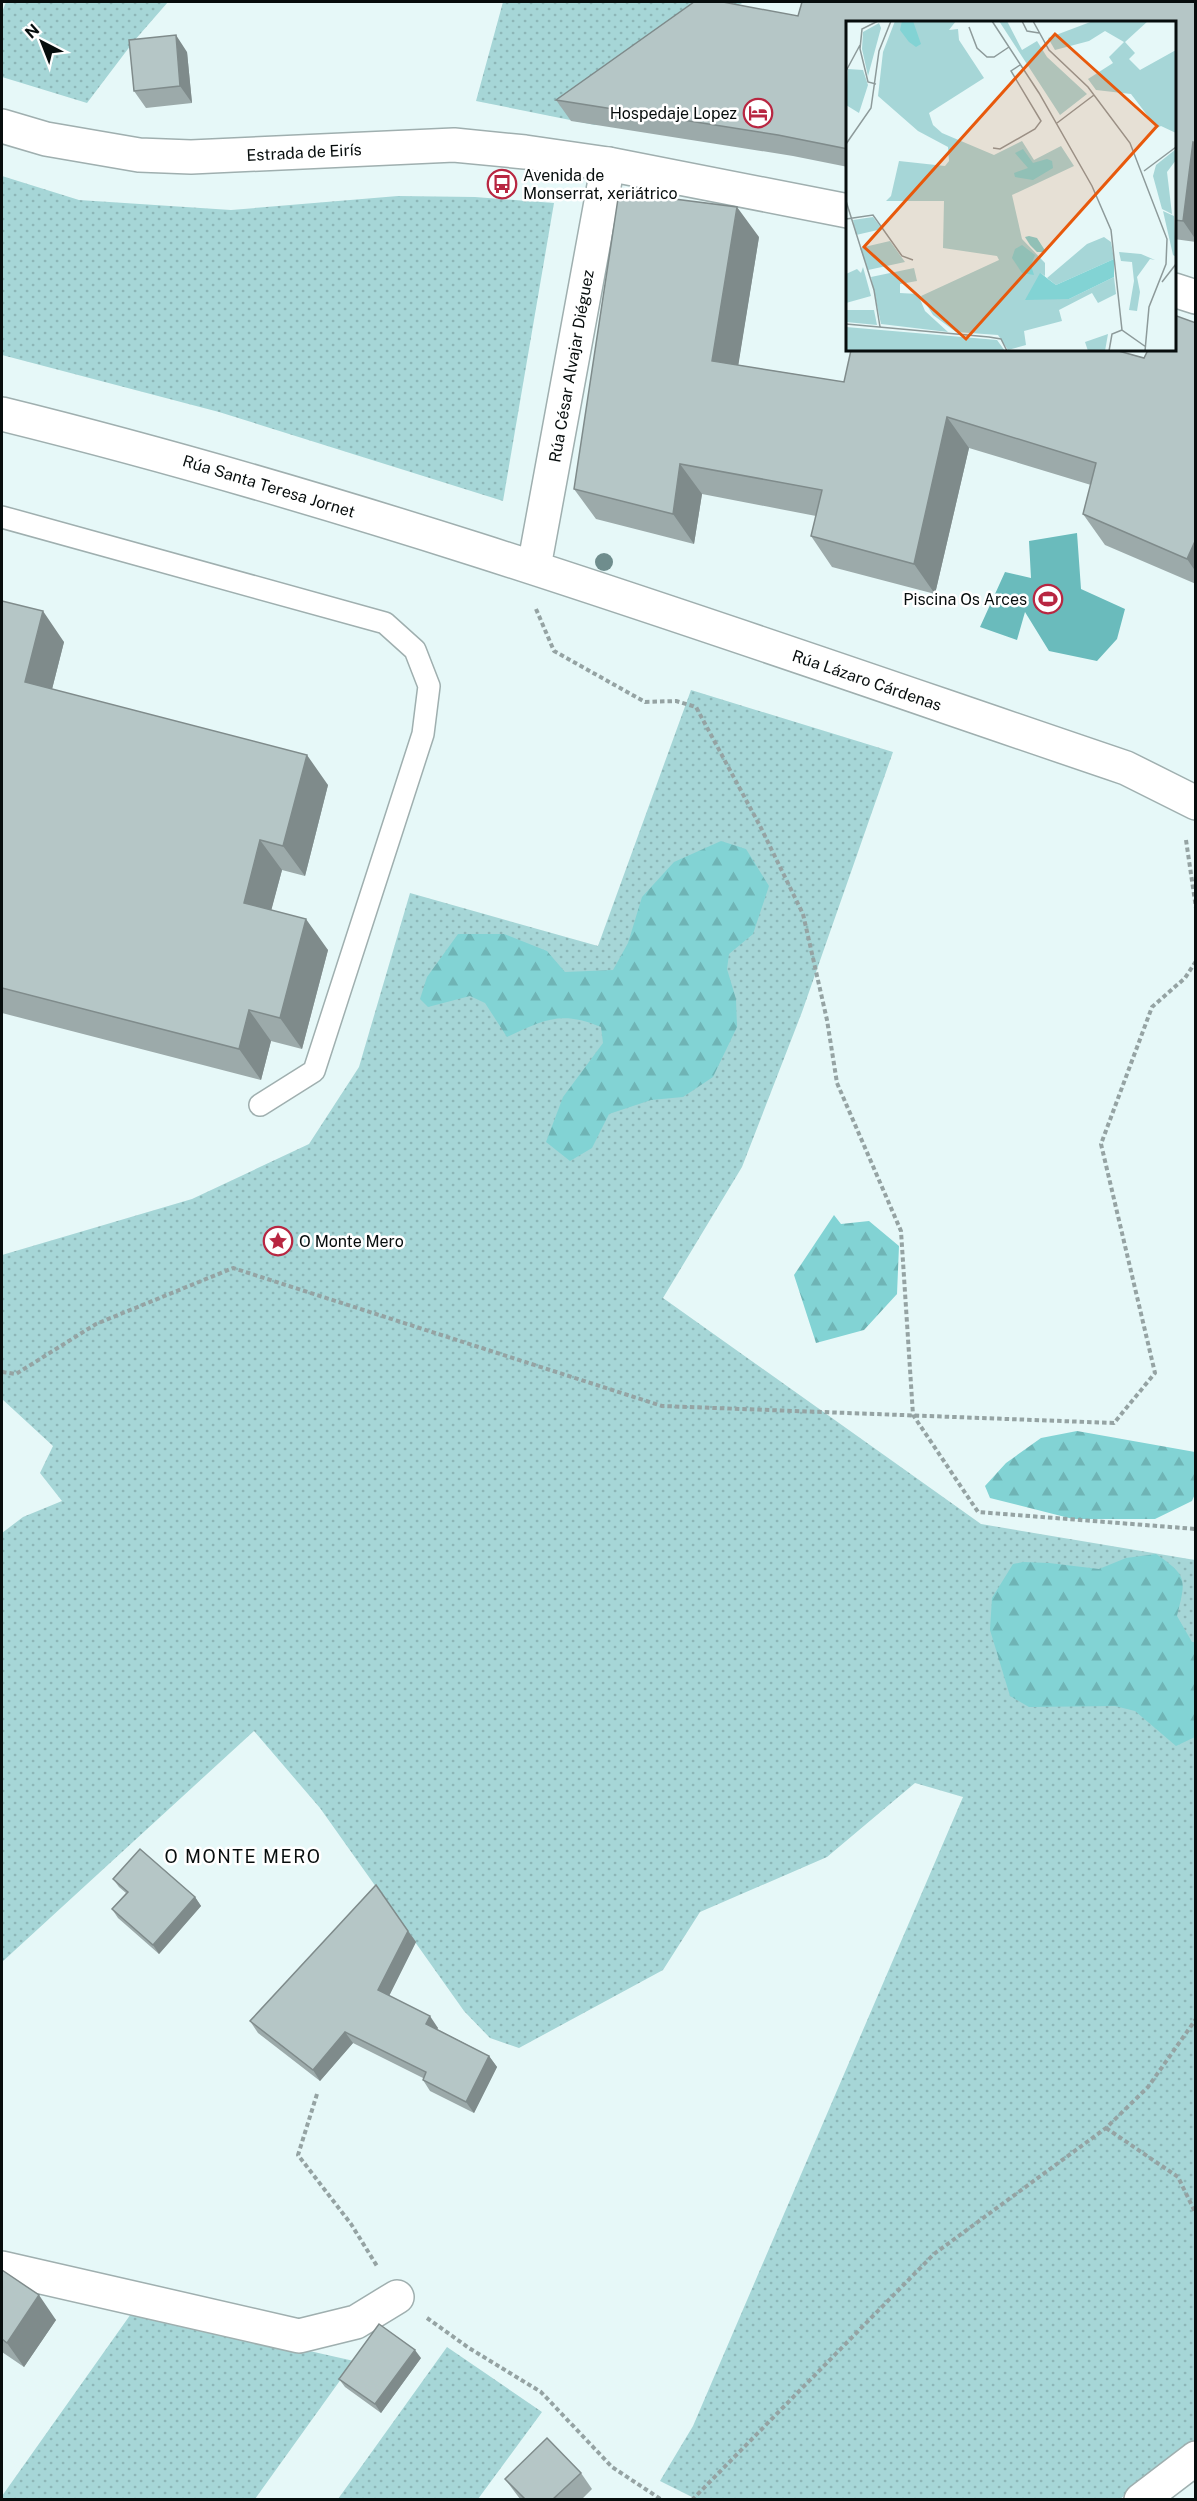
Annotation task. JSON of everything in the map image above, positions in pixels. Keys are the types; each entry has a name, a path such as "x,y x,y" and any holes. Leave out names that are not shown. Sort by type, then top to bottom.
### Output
{"street":[{"name":"Estrada de Eirís","path":"2,126 46,139 139,155 191,157 454,145 525,152 608,165 846,211"},
{"name":"Rúa César Alvajar Diéguez","path":"534,567 608,165"},
{"path":"1176,291 1196,297"},
{"name":"Rúa Santa Teresa Jornet","path":"2,414 243,477 534,567"},
{"name":"Rúa Lázaro Cárdenas","path":"534,567 1126,768 1196,803"},
{"path":"2,2268 299,2336 356,2322 397,2297"},
{"path":"1141,2499 1196,2458"}],"lane":[{"path":"2,517 385,623 415,650 429,686 423,734 314,1071 260,1105"}],"path":[{"path":"536,609 554,651 645,702 676,701 696,707 803,914 837,1083 901,1231 913,1415 978,1512 1196,1529"},
{"path":"1186,840 1196,908"},
{"path":"2,1372 16,1374 96,1324 233,1268 662,1406 1114,1423 1155,1373 1101,1144 1152,1007 1185,978 1196,961"},
{"path":"692,2499 934,2254 1106,2128 1148,2087 1196,2019"},
{"path":"317,2094 298,2155 351,2224 397,2297 469,2348 541,2392 612,2467 662,2499"},
{"path":"1106,2128 1178,2177 1196,2214"}],"shaded area":[{"path":"6,2 168,2 134,41 87,103 2,77 2,12"},
{"path":"503,2 744,2 715,18 595,125 476,101"},
{"path":"2,176 79,200 231,210 398,196 475,197 554,203 503,501 219,412 2,355"},
{"name":"Piscina Os Arces","path":"1077,533 1081,589 1125,609 1117,639 1097,661 1049,651 1025,612 1017,640 980,627 1005,572 1031,578 1029,541"},
{"path":"691,690 893,752 802,1012 742,1167 663,1298 981,1524 1195,1560 1195,2441 1120,2499 696,2499 660,2481 693,2426 963,1797 915,1783 827,1857 700,1912 663,1970 519,2048 490,2038 464,2011 320,1808 254,1731 2,1962 2,1533 23,1517 62,1501 40,1473 53,1446 2,1399 2,1255 192,1199 309,1144 359,1067 410,893 598,946"},
{"path":"133,2311 354,2361 255,2499 2,2499 2,2496"},
{"path":"447,2347 542,2412 478,2499 338,2499"}],"green space":[{"path":"721,841 746,849 769,886 753,934 729,954 727,969 736,999 737,1027 713,1077 683,1097 651,1100 609,1114 592,1148 570,1161 546,1142 563,1097 603,1043 601,1027 574,1019 552,1019 507,1037 485,1003 470,996 428,1007 420,999 427,977 458,934 504,934 547,951 565,972 613,970 628,943 642,897 674,862"},
{"path":"834,1215 841,1224 869,1221 899,1246 897,1294 864,1330 816,1343 794,1275"},
{"path":"1077,1431 1195,1452 1195,1494 1192,1501 1155,1519 1073,1519 990,1498 985,1486 1006,1463 1041,1438"},
{"path":"1156,1554 1174,1568 1182,1579 1182,1594 1177,1616 1192,1642 1195,1642 1195,1737 1176,1746 1135,1711 1115,1706 1029,1707 1010,1696 990,1630 992,1598 1013,1564 1049,1563 1099,1569 1126,1558"}],"building":[{"path":"694,2 723,2 798,16 802,2 1196,2 1196,143 1193,142 1183,221 1176,220 1176,21 846,21 846,149 778,135 556,100"},
{"path":"176,35 180,86 134,91 129,40"},
{"path":"619,192 737,207 712,361 844,382 851,351 1119,351 1144,358 1148,351 1176,351 1176,316 1196,323 1196,539 1187,559 1083,514 1096,463 947,417 914,564 811,536 822,490 680,464 673,514 574,489"},
{"path":"2,601 43,611 25,682 307,755 283,846 260,840 244,903 306,919 280,1018 249,1010 239,1049 2,988"},
{"path":"140,1849 195,1897 153,1945 112,1909 128,1892 113,1879"},
{"path":"376,1885 408,1931 378,1990 430,2016 426,2024 489,2056 466,2102 423,2080 426,2072 345,2032 313,2070 250,2021"},
{"path":"2,2270 39,2295 7,2343 2,2339"},
{"path":"379,2324 415,2350 375,2404 339,2379"},
{"path":"547,2438 581,2473 553,2499 525,2499 505,2479"}],"place":[{"name":"Hospedaje Lopez","path":"758,113"},
{"name":"Avenida de Monserrat, xeriátrico","path":"502,184"},
{"name":"Piscina Os Arces","path":"1048,599"},
{"name":"O Monte Mero","path":"278,1241"}],"district":[{"name":"O MONTE MERO","path":"243,1857"}]}
